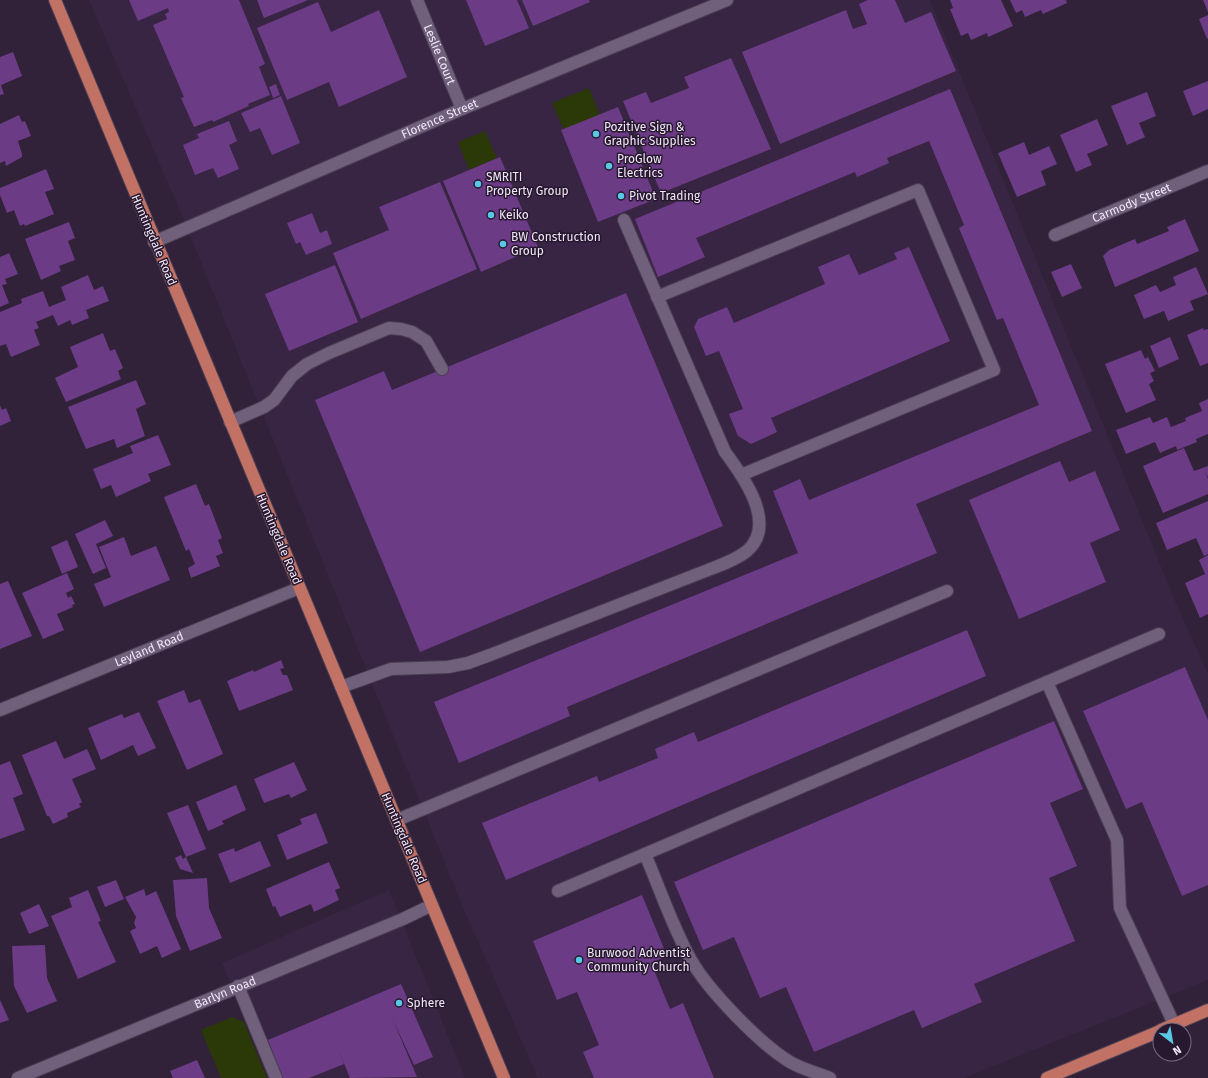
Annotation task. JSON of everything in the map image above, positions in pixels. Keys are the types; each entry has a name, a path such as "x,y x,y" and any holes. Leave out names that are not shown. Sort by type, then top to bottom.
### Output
{"main road":[{"name":"Huntingdale Road","path":"55,0 154,242 398,820 504,1078"},
{"path":"1179,1022 1208,1010"},
{"path":"1047,1078 1152,1034"}],"street":[{"name":"Leslie Court","path":"417,0 462,109"},
{"name":"Florence Street","path":"154,242 462,109 727,0"},
{"name":"Carmody Street","path":"1055,235 1208,171"},
{"path":"657,297 918,190 994,370 741,475"},
{"path":"341,687 391,669 448,667 468,663 708,570 741,555 748,550 758,535 760,518 751,494 741,475 725,452 624,220"},
{"path":"230,422 264,407 274,400 292,376 307,364 329,353 389,328 412,332 426,341 442,369"},
{"name":"Leyland Road","path":"0,710 299,588"},
{"path":"398,820 947,591"},
{"path":"558,891 1159,634"},
{"path":"1047,682 1117,840 1120,908 1173,1022"},
{"path":"645,854 680,938 692,962 705,981 728,1008 778,1054 792,1063 830,1078"},
{"name":"Barlyn Road","path":"18,1078 403,919 432,905"},
{"path":"238,986 276,1078"}],"shaded area":[{"path":"89,0 930,0 1175,601 1208,674 1208,980 964,1078 538,1078 462,905 181,213"},
{"path":"389,890 465,1078 270,1078 222,963"}],"green space":[{"path":"589,88 600,115 564,130 552,103"},
{"path":"485,131 497,158 469,170 458,142"},
{"path":"232,1017 244,1022 267,1078 221,1078 201,1030"}],"building":[{"path":"129,0 239,0 265,64 259,67 270,95 248,104 249,106 213,122 212,120 194,127 181,98 184,97 153,25 167,19 165,14 169,12 168,8 138,21"},
{"path":"257,0 308,0 264,18"},
{"path":"466,0 517,0 529,28 485,46"},
{"path":"522,0 589,0 590,2 533,26"},
{"path":"868,0 895,0 905,23 931,12 956,71 780,144 742,52 846,10 853,29 867,24 859,4"},
{"path":"950,0 1001,0 1013,26 988,37 987,33 971,40 968,33 961,36 950,9 953,8"},
{"path":"1010,0 1066,0 1067,3 1043,14 1041,10 1025,17 1022,10 1016,13"},
{"path":"1203,0 1208,0 1208,12"},
{"path":"318,2 331,32 379,10 407,77 339,107 329,82 287,100 257,28"},
{"path":"1208,15 1208,38 1207,39 1199,19"},
{"path":"13,52 22,76 1,85 4,94 0,95 0,57"},
{"path":"731,58 771,149 661,193 623,101 646,92 651,103 689,88 684,77"},
{"path":"1208,81 1208,109 1193,116 1183,91"},
{"path":"276,84 280,95 273,98 269,87"},
{"path":"950,89 1092,431 916,504 937,553 567,707 570,716 459,763 434,702 798,553 773,491 800,479 809,500 1039,405 1003,318 997,320 959,228 964,225 929,141 887,158 889,163 857,177 855,172 696,238 705,257 658,277 635,219"},
{"path":"1147,92 1156,116 1139,123 1145,137 1127,145 1111,106"},
{"path":"281,96 300,143 272,155 260,128 250,132 241,113"},
{"path":"618,107 656,199 598,222 561,130"},
{"path":"19,115 22,122 25,121 31,136 18,141 22,157 6,166 5,161 0,163 0,124"},
{"path":"1097,119 1108,145 1087,154 1092,165 1076,172 1060,135"},
{"path":"229,121 237,141 229,145 239,169 218,178 213,168 195,175 183,145 199,138 197,134"},
{"path":"1024,142 1029,155 1049,146 1057,164 1041,171 1046,185 1017,197 998,153"},
{"path":"500,157 538,247 481,272 443,181"},
{"path":"46,169 54,189 45,192 54,214 25,226 24,224 20,226 14,210 7,213 0,195 0,188"},
{"path":"440,182 477,269 361,319 333,253 389,230 379,207"},
{"path":"312,213 320,233 327,230 332,244 306,255 300,242 296,244 287,223"},
{"path":"1185,219 1199,251 1115,287 1103,256 1109,250 1135,239 1137,244 1169,231 1167,227"},
{"path":"69,222 75,238 68,241 75,260 59,266 61,271 41,280 25,239"},
{"path":"909,247 950,341 771,418 777,432 751,444 738,436 729,414 743,409 719,351 706,356 694,327 698,319 727,307 734,323 825,284 818,267 849,254 859,275 897,259 894,253"},
{"path":"9,253 18,274 5,279 7,284 2,285 9,303 0,307 0,257"},
{"path":"1071,264 1082,288 1062,297 1051,272"},
{"path":"335,265 358,322 289,351 265,294"},
{"path":"1196,267 1208,294 1190,301 1194,310 1168,321 1164,311 1144,319 1134,295 1156,285 1160,292 1176,285 1173,277"},
{"path":"88,275 94,290 103,286 109,301 86,310 89,318 72,325 70,320 58,326 53,315 36,322 39,328 34,330 40,345 11,357 6,344 0,346 0,312 22,303 21,299 43,291 49,307 66,300 61,287"},
{"path":"626,293 723,526 420,652 315,400 384,371 392,390"},
{"path":"1203,328 1204,330 1208,329 1208,363 1200,366 1187,335"},
{"path":"103,333 110,351 115,349 123,368 118,371 121,379 66,402 55,378 78,367 70,347"},
{"path":"1170,337 1179,359 1159,368 1150,346"},
{"path":"1141,350 1145,359 1148,357 1155,371 1150,373 1154,381 1149,384 1156,400 1126,413 1105,364"},
{"path":"136,380 146,404 136,409 145,436 117,448 114,439 86,449 68,407"},
{"path":"1208,399 1208,434 1196,439 1197,442 1177,450 1176,446 1160,453 1155,442 1126,454 1116,430 1150,417 1153,423 1167,417 1171,427 1186,421 1185,418 1202,411 1199,403"},
{"path":"0,405 2,410 6,408 11,421 0,426"},
{"path":"158,435 171,465 148,474 151,481 116,497 111,485 101,489 93,469 133,453 130,446"},
{"path":"1184,448 1194,471 1208,466 1208,477 1205,471 1208,479 1208,494 1163,513 1143,466"},
{"path":"1060,461 1069,482 1095,471 1120,530 1090,543 1106,582 1019,619 969,500"},
{"path":"196,484 205,506 209,504 222,538 218,540 223,553 216,556 220,566 191,578 188,568 195,564 189,549 186,551 164,497"},
{"path":"1208,501 1208,554 1204,556 1196,538 1167,550 1156,523"},
{"path":"105,520 113,536 96,544 106,568 93,574 75,534"},
{"path":"124,537 131,556 156,546 170,580 104,607 94,584 111,577 99,547"},
{"path":"67,540 78,567 62,574 51,547"},
{"path":"1208,555 1208,614 1200,618 1185,583 1205,574 1199,560"},
{"path":"67,573 74,589 66,593 68,598 71,596 75,604 72,605 73,607 57,614 64,630 43,639 22,593"},
{"path":"8,581 32,636 0,649 0,584"},
{"path":"967,630 986,676 506,880 482,823 597,776 599,782 658,758 655,749 694,732 698,742"},
{"path":"281,660 284,668 280,669 283,675 287,675 293,690 239,711 227,681 253,670 254,672"},
{"path":"1185,667 1208,720 1208,885 1182,896 1142,802 1126,809 1083,711"},
{"path":"184,690 189,703 200,699 223,754 187,770 157,701"},
{"path":"139,712 156,748 138,756 133,745 101,760 88,728 122,714 124,718"},
{"path":"1054,721 1083,789 1050,803 1077,866 1049,878 1075,941 974,984 982,1002 922,1028 914,1010 814,1052 786,987 760,998 734,937 703,950 674,882"},
{"path":"56,741 64,759 87,749 96,769 72,779 82,802 79,804 81,807 67,813 68,817 53,824 49,816 47,816 22,755"},
{"path":"10,761 23,794 13,798 25,830 0,839 0,765"},
{"path":"294,762 307,790 291,798 289,794 264,803 254,779"},
{"path":"236,785 246,810 222,821 224,824 208,831 196,802"},
{"path":"188,805 206,849 186,857 167,813"},
{"path":"316,813 328,843 287,860 277,835 302,824 300,819"},
{"path":"260,841 271,866 230,883 218,854 234,848 235,852"},
{"path":"181,855 183,859 186,857 193,873 180,869 175,858"},
{"path":"329,862 340,888 335,890 339,900 314,912 311,904 280,917 275,906 273,907 266,889"},
{"path":"207,878 209,908 222,938 190,951 176,916 173,880"},
{"path":"116,880 124,899 105,907 97,887"},
{"path":"144,889 146,896 156,891 181,949 162,958 157,946 140,954 130,931 136,928 134,923 136,917 125,897"},
{"path":"88,890 101,921 98,922 116,962 78,979 51,916 72,907 69,898"},
{"path":"642,895 667,956 651,963 670,1009 683,1003 714,1078 594,1078 583,1052 599,1045 577,992 557,1000 533,941"},
{"path":"39,904 49,926 29,934 20,913"},
{"path":"45,945 47,978 57,1001 27,1013 14,986 12,946"},
{"path":"401,984 433,1057 414,1065 393,1020 417,1077 350,1078 337,1046 344,1064 309,1078 283,1078 268,1040"},
{"path":"0,1000 9,1020 0,1023"},
{"path":"197,1060 205,1078 173,1078 170,1071"}],"place":[{"name":"Pozitive Sign & Graphic Supplies","path":"596,134"},
{"name":"ProGlow Electrics","path":"609,166"},
{"name":"SMRITI Property Group","path":"478,184"},
{"name":"Pivot Trading","path":"621,196"},
{"name":"Keiko","path":"491,215"},
{"name":"BW Construction Group","path":"503,244"},
{"name":"Burwood Adventist Community Church","path":"579,960"},
{"name":"Sphere","path":"399,1003"}]}
